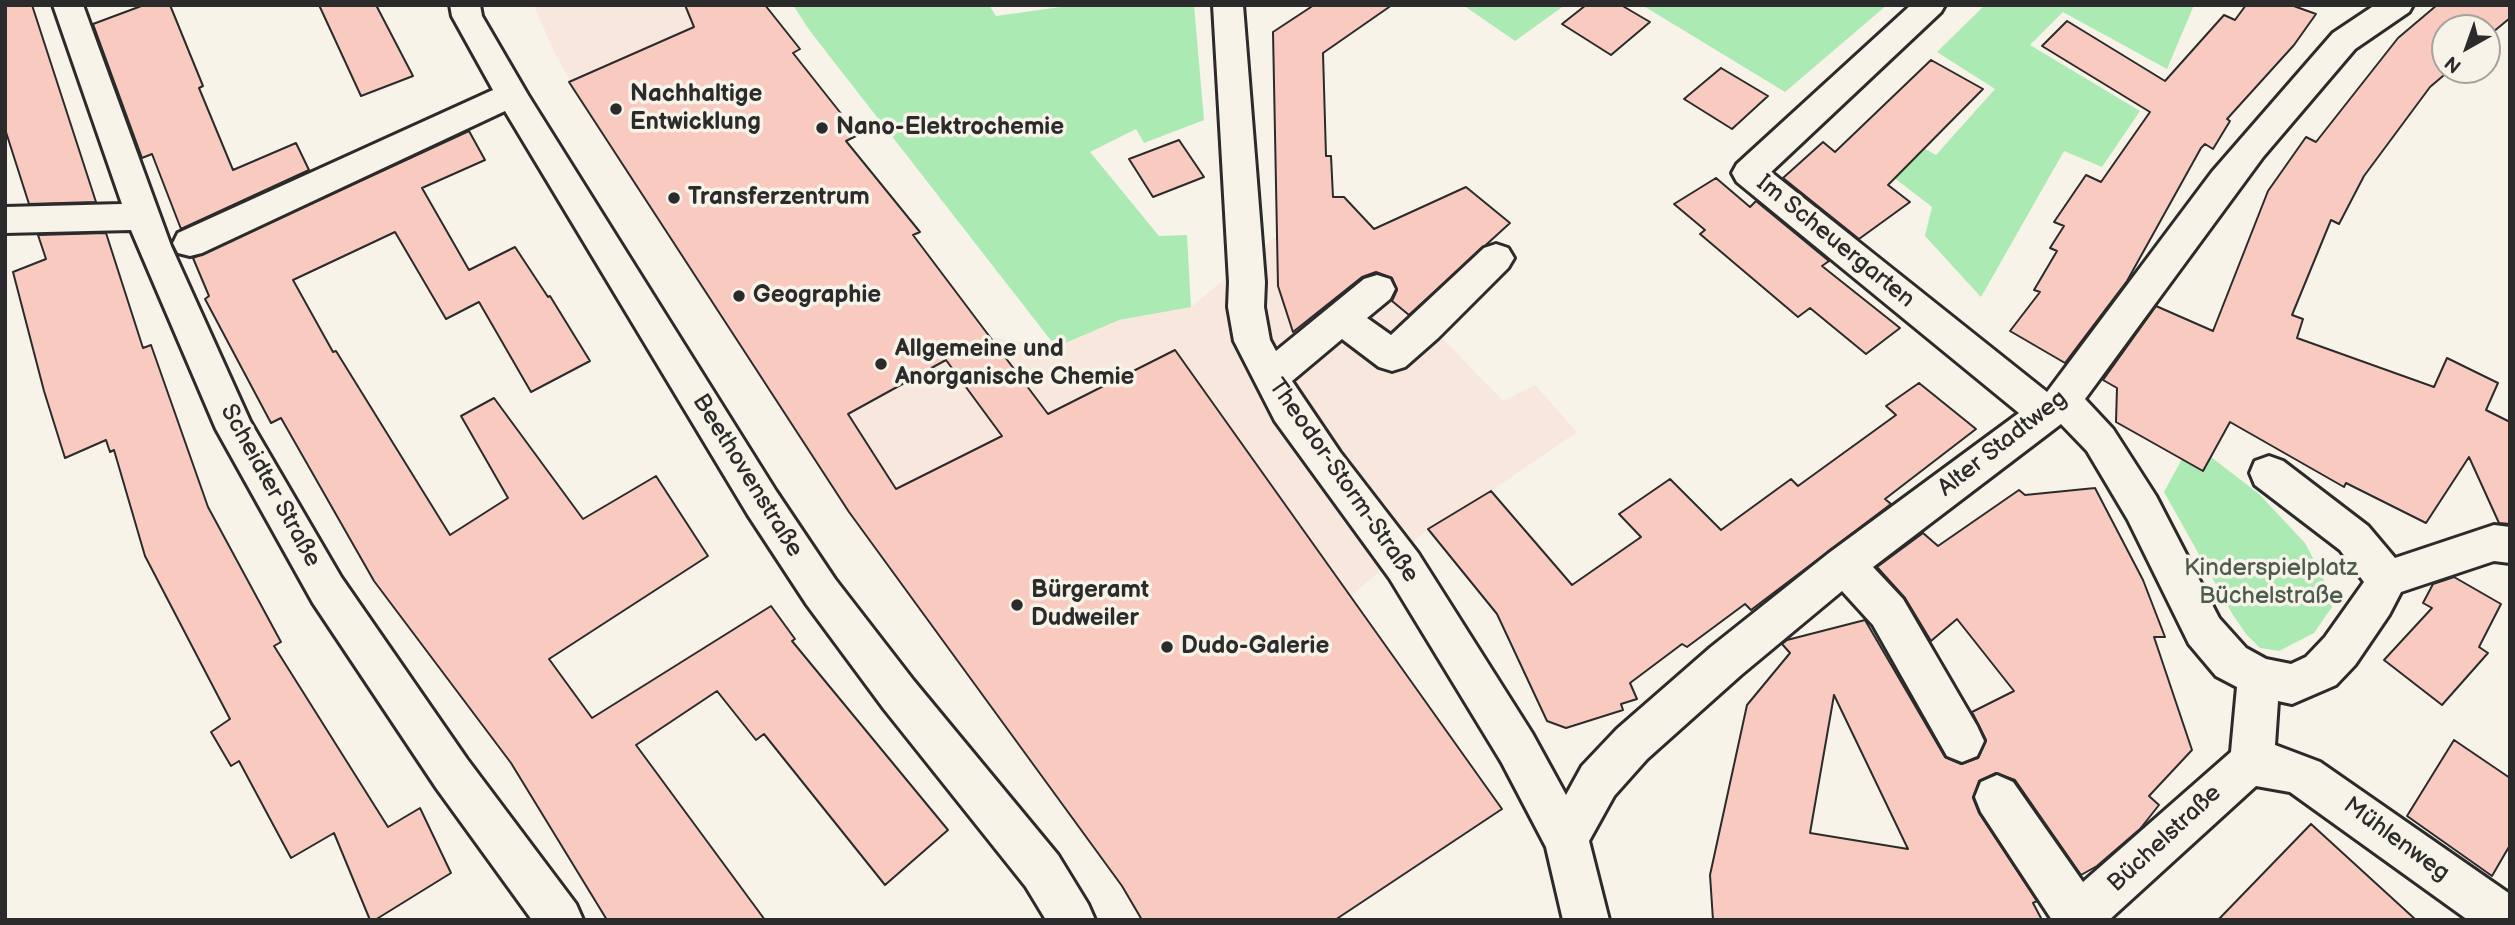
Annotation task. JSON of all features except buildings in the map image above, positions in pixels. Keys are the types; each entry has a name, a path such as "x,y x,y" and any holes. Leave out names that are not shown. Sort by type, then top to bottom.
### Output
{"street":[{"name":"Scheidter Straße","path":"68,5 162,267 235,429 327,590 452,774 560,920"},
{"name":"Beethovenstraße","path":"465,5 467,16 511,95 762,503 821,592 899,695 1042,871 1072,920"},
{"name":"Theodor-Storm-Straße","path":"1228,5 1247,282 1246,307 1252,341 1270,378 1326,464 1404,566 1517,748 1566,839 1586,920"},
{"name":"Im Scheuergarten","path":"1930,5 1749,173 2055,407"},
{"path":"2344,41 2349,5"},
{"name":"Alter Stadtweg","path":"1566,839 1598,781 1632,744 1727,661 1843,566 2055,407 2224,181 2344,41 2398,5"},
{"path":"190,243 511,95"},
{"path":"5,220 144,217"},
{"path":"1342,318 1392,356 1425,328 1496,258"},
{"path":"1270,378 1377,289"},
{"path":"2055,407 2100,440 2142,508 2204,631 2231,662 2259,677 2292,684 2321,671 2360,625 2387,579 2494,543 2510,545"},
{"path":"2269,473 2354,538 2387,579"},
{"path":"1843,566 1872,592 1888,612 1962,741"},
{"path":"2259,677 2266,765"},
{"name":"Büchelstraße","path":"1997,797 2077,918 2238,772 2266,765"},
{"name":"Mühlenweg","path":"2266,765 2305,777 2334,795 2508,920"}],"shaded area":[{"path":"534,5 766,5 800,49 793,53 858,135 847,141 920,232 913,236 990,337 1056,347 1119,320 1191,307 1275,237 1334,237 1333,197 1344,198 1374,229 1466,187 1510,223 1415,320 1439,335 1503,401 1535,385 1577,432 1491,491 1428,529 1351,596 1502,809 1335,920 1142,920 1122,886 849,512 582,101 554,52"}],"green space":[{"path":"793,5 989,5 996,16 1075,5 1194,5 1204,120 1144,143 1136,129 1090,152 1159,236 1187,235 1191,307 1119,320 1056,347 810,31"},
{"path":"1463,5 1565,5 1515,41"},
{"path":"1642,5 1887,5 1785,92"},
{"path":"1985,5 2194,5 2167,69 2063,12 2030,45 2140,111 2102,167 2064,151 1981,297 1925,236 1932,207 1848,142 1873,119 1936,155 1995,89 1937,52"},
{"name":"Kinderspielplatz Büchelstraße","path":"2211,457 2259,494 2305,543 2323,577 2332,607 2314,633 2279,651 2260,648 2246,634 2164,492 2182,459"}],"place":[{"name":"Nachhaltige Entwicklung","path":"616,109"},
{"name":"Nano-Elektrochemie","path":"822,128"},
{"name":"Transferzentrum","path":"674,198"},
{"name":"Geographie","path":"739,296"},
{"name":"Allgemeine und Anorganische Chemie","path":"881,364"},
{"name":"Bürgeramt Dudweiler","path":"1017,605"},
{"name":"Dudo-Galerie","path":"1167,647"}]}
